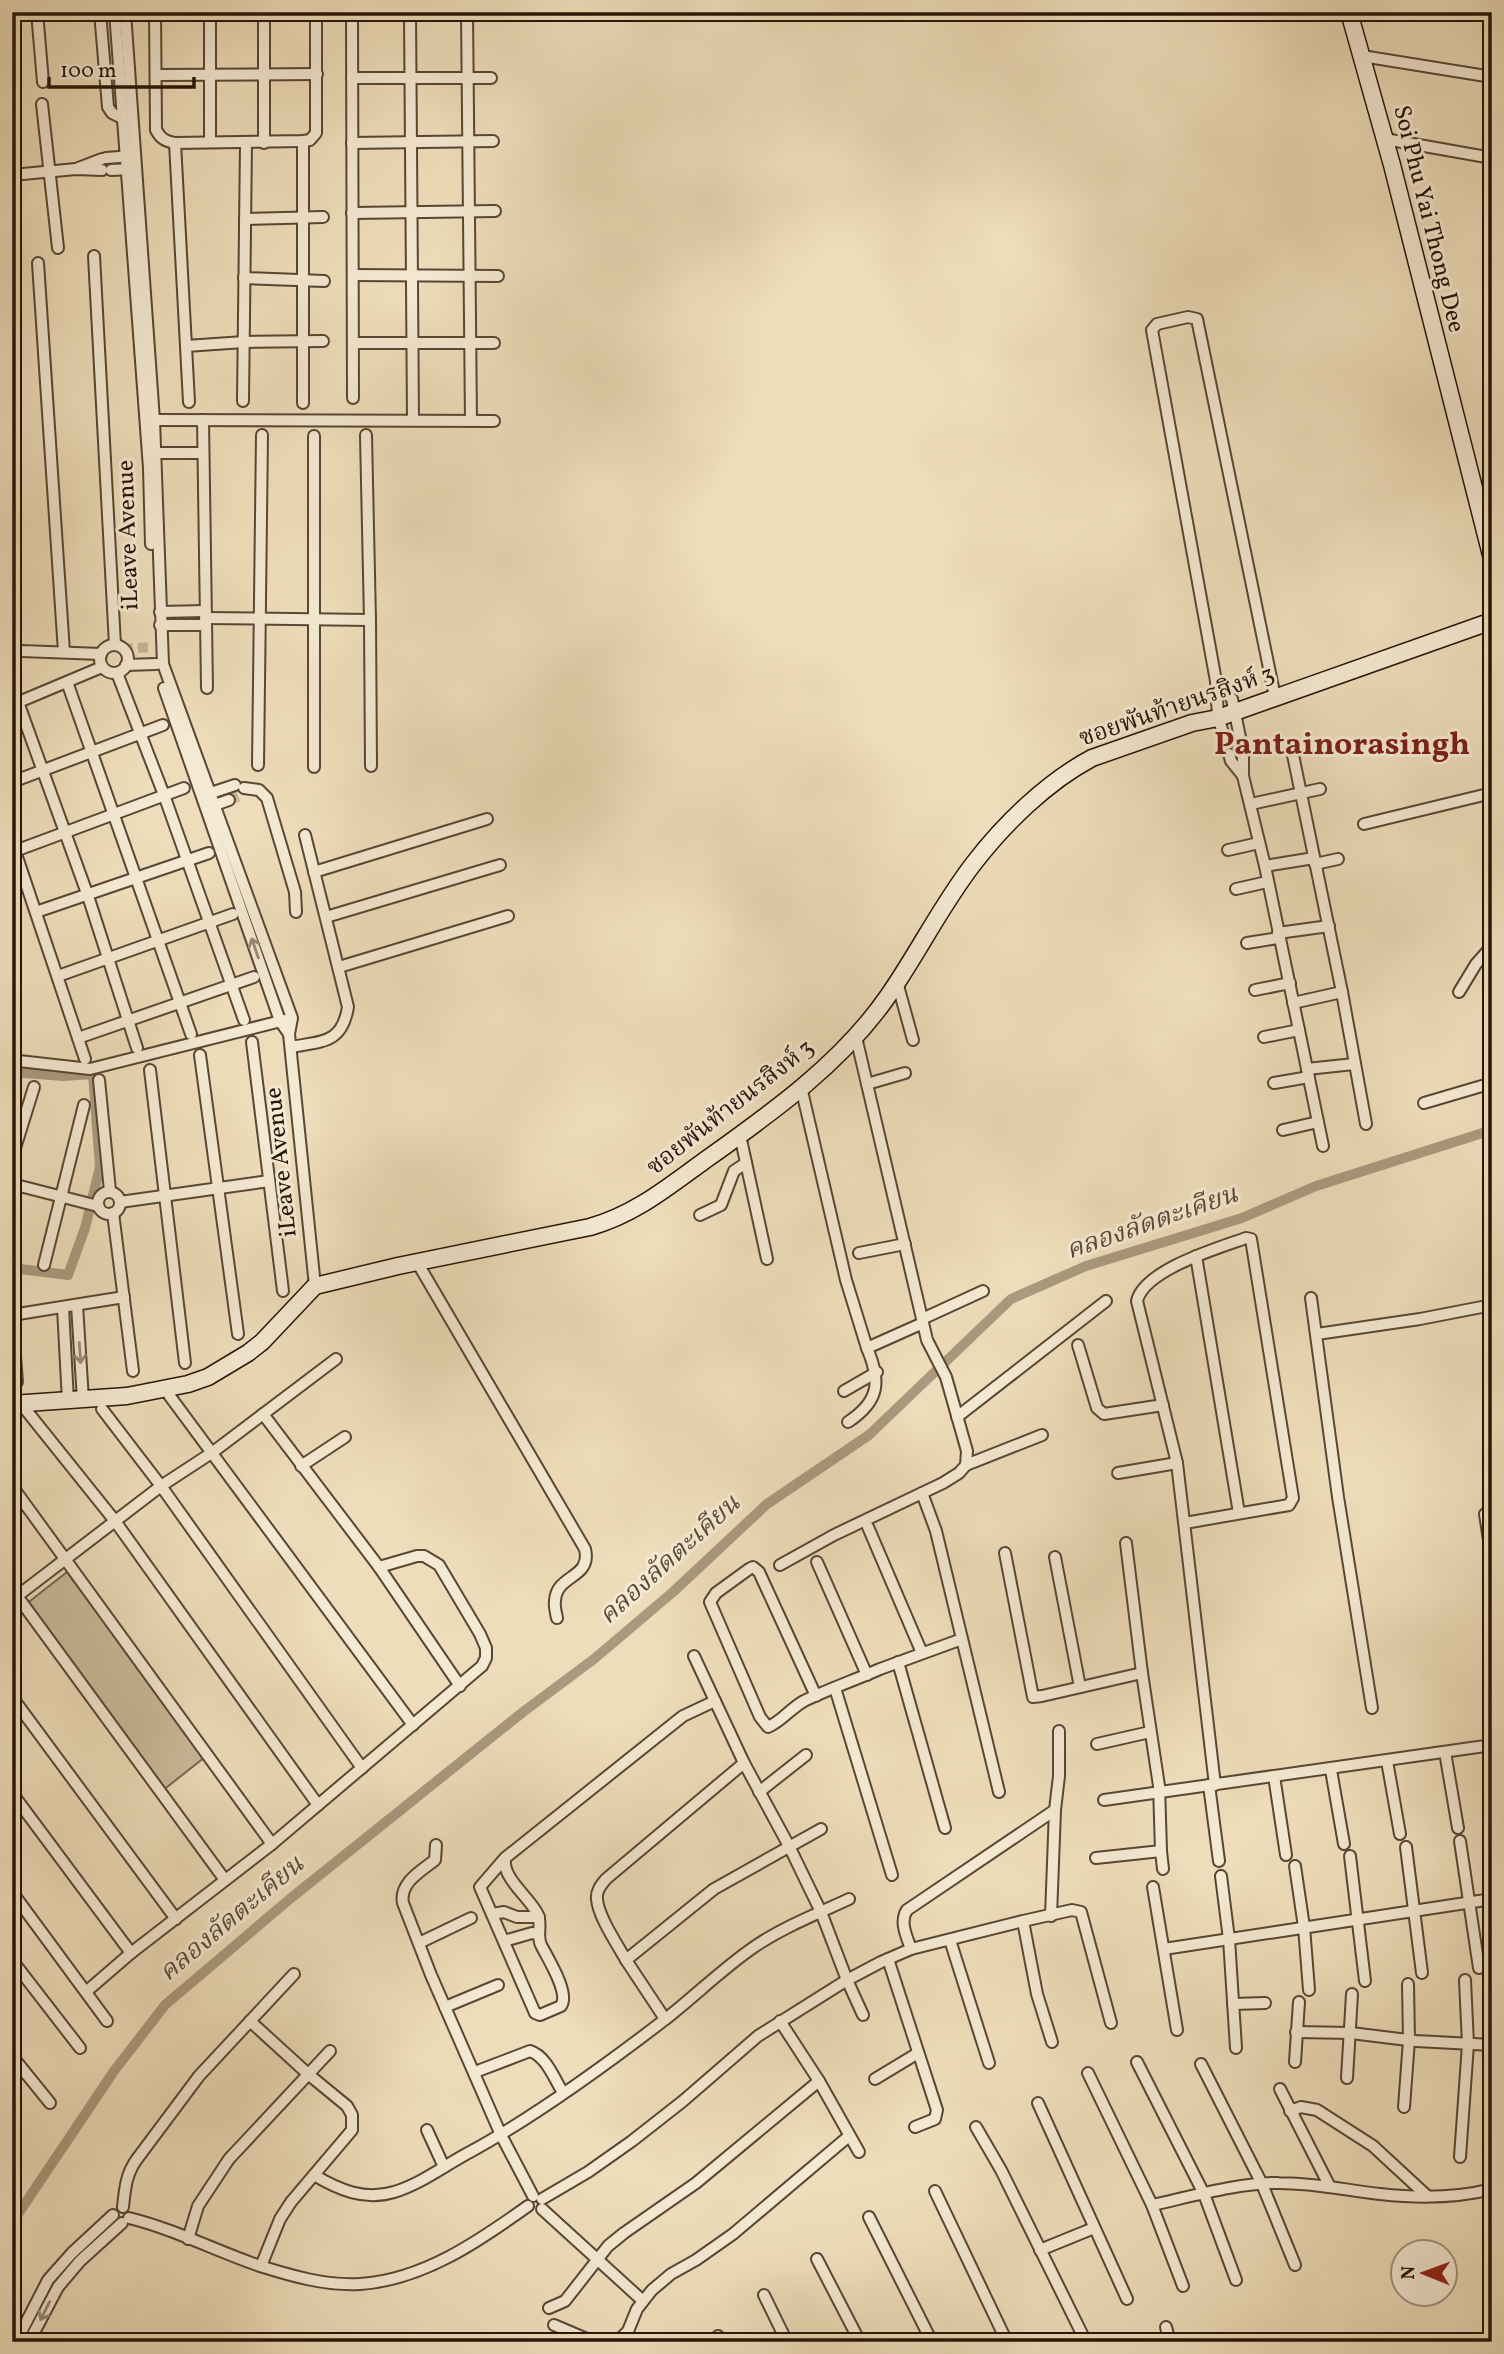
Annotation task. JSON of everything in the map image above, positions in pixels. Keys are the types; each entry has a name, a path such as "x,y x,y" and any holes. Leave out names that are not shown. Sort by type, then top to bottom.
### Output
{"street":[{"path":"37,12 43,82"},
{"path":"100,12 108,107 111,113 124,119"},
{"name":"iLeave Avenue","path":"115,12 154,420 163,664 292,1018 289,1034 315,1286"},
{"name":"iLeave Avenue","path":"125,12 130,156"},
{"path":"352,12 353,398"},
{"path":"410,12 413,420"},
{"path":"467,12 471,421"},
{"name":"Soi Phu Yai Thong Dee","path":"1349,12 1385,139 1492,559"},
{"path":"155,13 210,13 316,13 316,133 310,141 175,144 166,142 156,130 155,13"},
{"path":"210,13 210,142"},
{"path":"264,13 264,143"},
{"path":"1362,56 1492,77"},
{"path":"156,75 317,74"},
{"path":"352,78 491,78"},
{"path":"42,104 58,247"},
{"path":"1385,139 1492,158"},
{"path":"303,141 303,403"},
{"path":"352,143 493,141"},
{"path":"243,401 246,143"},
{"path":"175,144 189,402"},
{"path":"12,176 76,169 130,156"},
{"path":"105,164 132,169"},
{"name":"iLeave Avenue","path":"132,169 149,467 153,647 156,664 280,1021 289,1034"},
{"path":"352,213 495,211"},
{"path":"245,219 323,217"},
{"path":"94,256 115,645"},
{"path":"37,263 64,652"},
{"path":"353,275 498,276"},
{"path":"244,278 324,281"},
{"path":"1243,776 1231,761 1218,718 1216,681 1152,330 1157,324 1192,316 1197,319 1275,697"},
{"path":"186,346 323,341"},
{"path":"353,343 494,343"},
{"path":"154,420 494,421"},
{"path":"203,420 207,688"},
{"path":"258,765 262,435"},
{"path":"366,435 371,766"},
{"path":"314,436 314,767"},
{"path":"156,453 203,453"},
{"path":"160,612 205,618 370,620"},
{"path":"160,625 205,618"},
{"name":"ซอยพันท้ายนรสิงห์ 3","path":"315,1286 612,1221 642,1205 740,1135 801,1087 856,1037 897,982 974,862 1019,813 1077,766 1092,758 1192,723 1218,718 1492,621"},
{"path":"12,643 17,650 22,651 101,654"},
{"path":"117,673 108,672 102,667 101,654 106,647 115,645 125,652 126,664"},
{"path":"117,673 126,664 156,664"},
{"path":"102,667 15,703 66,832 137,1048"},
{"path":"117,673 188,860 244,1020"},
{"path":"1216,681 1232,699 1235,712 1242,747 1243,776 1265,866 1323,1146"},
{"path":"67,682 191,1034"},
{"path":"12,782 163,725"},
{"path":"1293,755 1329,926 1366,1124"},
{"path":"213,799 240,786 259,790 267,798 295,892 296,912"},
{"path":"85,1059 14,847 66,832 184,788"},
{"path":"1251,804 1320,789"},
{"path":"1364,824 1492,793"},
{"path":"213,799 229,800"},
{"path":"314,872 487,819"},
{"path":"291,1047 332,1038 346,1021 348,1007 305,835"},
{"path":"1228,849 1259,843"},
{"path":"36,912 209,853"},
{"path":"1265,866 1338,859"},
{"path":"326,917 500,865"},
{"path":"1236,889 1267,882"},
{"path":"58,976 233,914"},
{"path":"339,967 508,916"},
{"path":"1247,943 1329,926"},
{"path":"1460,992 1476,964 1492,946"},
{"path":"78,1038 254,976"},
{"path":"897,982 913,1040"},
{"path":"1255,990 1290,983"},
{"path":"1293,1003 1342,992"},
{"path":"12,1056 19,1061 90,1069 292,1018"},
{"path":"1264,1037 1299,1030"},
{"path":"856,1037 923,1321 931,1349 946,1377 967,1451 966,1465"},
{"path":"251,1042 283,1291"},
{"path":"200,1055 238,1334"},
{"path":"1274,1083 1354,1064"},
{"path":"150,1070 185,1363"},
{"path":"867,1084 905,1073"},
{"path":"99,1080 110,1191"},
{"path":"1424,1103 1492,1083"},
{"path":"12,1158 17,1127 34,1087"},
{"path":"801,1087 846,1280 877,1372 869,1405 848,1422"},
{"path":"44,1265 84,1105"},
{"path":"1283,1130 1318,1122"},
{"path":"740,1135 767,1259"},
{"path":"700,1215 721,1205 734,1171 746,1163"},
{"path":"120,1202 269,1181"},
{"path":"12,1184 98,1206 106,1214 118,1209 120,1202 117,1195 110,1191"},
{"path":"98,1206 100,1196 110,1191"},
{"path":"113,1213 133,1371"},
{"path":"1185,1523 1289,1505 1293,1499 1251,1239 1246,1238 1196,1256 1166,1271 1144,1287 1139,1294 1138,1309 1177,1463 1219,1861"},
{"path":"859,1253 905,1244"},
{"path":"1196,1256 1238,1513"},
{"path":"417,1262 585,1549 587,1557 583,1569 556,1593 557,1618"},
{"path":"19,1407 146,1393 208,1377 234,1363 262,1342 315,1286"},
{"path":"867,1348 983,1292"},
{"path":"17,1382 12,1316 124,1297"},
{"path":"1311,1298 1340,1510 1372,1708"},
{"path":"957,1417 1106,1301"},
{"path":"76,1401 77,1305"},
{"path":"1317,1334 1492,1305"},
{"path":"63,1308 76,1401"},
{"path":"1078,1345 1097,1408 1104,1414 1163,1405"},
{"path":"225,1880 14,1595 336,1359"},
{"path":"844,1391 877,1372"},
{"path":"169,1395 413,1725"},
{"path":"19,1407 115,1521 318,1805"},
{"path":"102,1409 161,1486 362,1768"},
{"path":"263,1414 379,1567 460,1686"},
{"path":"780,1565 834,1535 922,1493 959,1473 966,1465 1042,1435"},
{"path":"301,1466 345,1437"},
{"path":"1118,1473 1177,1463"},
{"path":"12,1486 272,1844"},
{"path":"922,1493 936,1531 999,1792"},
{"path":"1485,1514 1492,1560"},
{"path":"868,1527 922,1653"},
{"path":"1126,1542 1159,1793 1163,1869"},
{"path":"1005,1553 1033,1696 1142,1673"},
{"path":"87,1991 131,1953 272,1844 482,1666 486,1658 486,1648 439,1565 425,1556 417,1556 379,1567"},
{"path":"1055,1557 1080,1688"},
{"path":"817,1562 867,1675"},
{"path":"816,1696 759,1572 754,1567 749,1569 716,1593 710,1602 760,1717 768,1727 801,1703 816,1696 962,1639"},
{"path":"694,1656 758,1792 789,1846 821,1912 863,2015"},
{"path":"898,1662 945,1828"},
{"path":"835,1688 892,1875"},
{"path":"12,1697 176,1919"},
{"path":"505,1858 505,1869 539,1917 539,1940 562,1990 564,2000 559,2007 540,2015 535,2013 480,1886 505,1858 683,1716 715,1701"},
{"path":"1051,1916 1059,1731"},
{"path":"1097,1744 1150,1732"},
{"path":"1104,1800 1331,1770 1492,1745"},
{"path":"1445,1752 1458,1828"},
{"path":"758,1792 806,1755"},
{"path":"1388,1761 1400,1834"},
{"path":"665,2020 626,1960 600,1909 596,1898 598,1889 606,1879 744,1763"},
{"path":"1331,1770 1344,1844"},
{"path":"1274,1776 1286,1855"},
{"path":"12,1793 131,1953"},
{"path":"911,1949 903,1923 907,1910 1055,1810"},
{"path":"626,1960 714,1889 821,1829"},
{"path":"1460,1841 1479,1968"},
{"path":"436,1844 435,1860 404,1887 401,1894 445,2007 501,2135 536,2203 643,2301"},
{"path":"1406,1847 1422,1973"},
{"path":"1096,1858 1161,1851"},
{"path":"1350,1856 1365,1981"},
{"path":"1295,1866 1309,1990"},
{"path":"1221,1876 1229,1939 1236,2048"},
{"path":"1153,1887 1177,2031"},
{"path":"12,1892 107,2021"},
{"path":"314,2175 335,2188 351,2193 380,2194 395,2192 444,2167 501,2135 665,2020 754,1948 782,1930 849,1899"},
{"path":"1164,1948 1492,1899"},
{"path":"16,2342 72,2253 92,2235 122,2219 147,2222 261,2266 316,2281 362,2284 414,2272 436,2263 494,2231 588,2172 683,2102 758,2036 780,2021 847,1980 911,1949 1072,1910 1081,1912 1111,2023"},
{"path":"492,1914 504,1912 517,1917 539,1917"},
{"path":"419,1942 471,1918"},
{"path":"1023,1921 1037,1994 1052,2042"},
{"path":"504,1941 531,1933 538,1934"},
{"path":"950,1940 989,2063"},
{"path":"888,1959 935,2102 937,2116 930,2122 915,2127"},
{"path":"12,1960 80,2048"},
{"path":"29,2342 58,2278 99,2245 129,2211 123,2207 130,2169 199,2076 295,1974"},
{"path":"1460,2157 1468,2043 1465,1980"},
{"path":"1405,2107 1409,2040 1408,1984"},
{"path":"445,2007 498,1985"},
{"path":"1347,2078 1352,1994"},
{"path":"1295,2062 1299,2002"},
{"path":"1233,2004 1265,2003"},
{"path":"250,2021 347,2106 354,2124 352,2130 291,2202 280,2219 261,2266"},
{"path":"780,2021 819,2081 859,2152"},
{"path":"1296,2032 1492,2045"},
{"path":"188,2239 198,2206 229,2160 330,2051"},
{"path":"475,2072 530,2051 537,2053 543,2060 563,2092"},
{"path":"875,2079 918,2053"},
{"path":"12,2056 50,2102"},
{"path":"1137,2062 1204,2194 1236,2280"},
{"path":"1201,2064 1262,2184 1295,2264"},
{"path":"1088,2073 1153,2205 1183,2286"},
{"path":"548,2308 565,2301 597,2260 624,2233 696,2183 819,2081"},
{"path":"1280,2089 1329,2185"},
{"path":"1038,2103 1128,2299"},
{"path":"1290,2111 1301,2107 1317,2110 1373,2146 1426,2195"},
{"path":"976,2127 1001,2171 1086,2342"},
{"path":"427,2130 444,2167"},
{"path":"617,2342 628,2331 637,2309 652,2290 671,2274 733,2234 849,2136"},
{"path":"1153,2205 1275,2182 1329,2185 1380,2194 1458,2194 1492,2189"},
{"path":"935,2191 1007,2342"},
{"path":"869,2217 932,2342"},
{"path":"1041,2250 1094,2228"},
{"path":"92,2235 99,2245"},
{"path":"817,2259 860,2342"},
{"path":"764,2295 787,2342"},
{"path":"554,2325 594,2342"},
{"path":"1166,2327 1171,2342"}],"shaded area":[{"path":"67,1572 205,1757 162,1791 25,1605"}],"waterway":[{"path":"12,1072 63,1076 93,1074 100,1167 85,1228 68,1275 12,1268"},
{"name":"คลองลัดตะเคียน","path":"12,2223 114,2071 165,2005 291,1898 523,1712 594,1659 673,1592 767,1504 869,1435 1011,1299 1086,1266 1242,1218 1316,1186 1492,1130"}],"tunnel":[{"path":"123,649 153,647"},
{"path":"229,800 240,796 244,788 237,785"}],"district":[{"name":"Pantainorasingh","path":"1342,746"}]}
